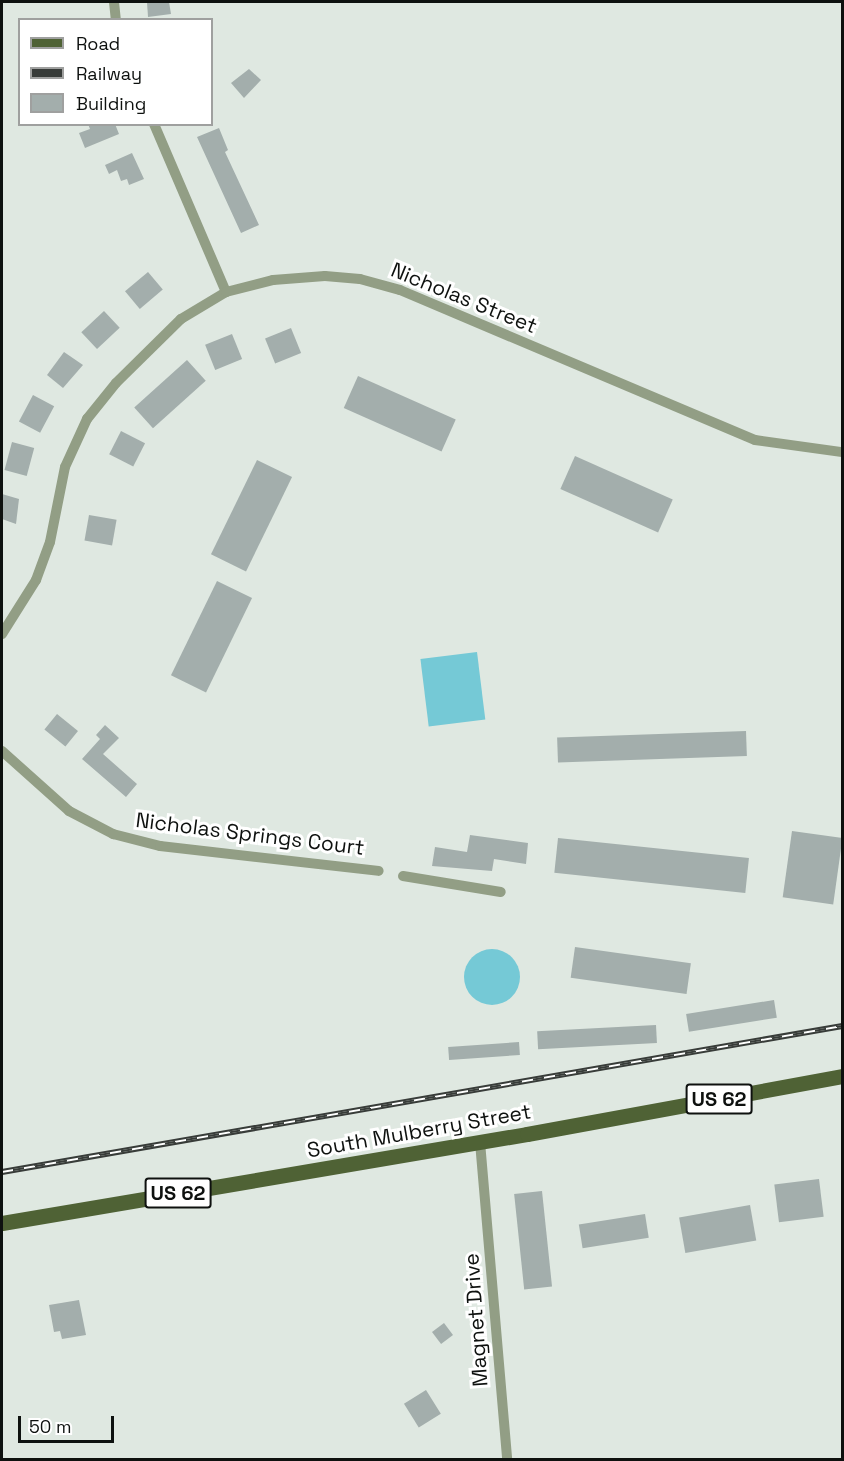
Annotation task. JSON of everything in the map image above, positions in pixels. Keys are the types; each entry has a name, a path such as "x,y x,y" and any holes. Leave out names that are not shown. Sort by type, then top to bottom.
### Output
{"main road":[{"name":"South Mulberry Street","path":"2,1223 480,1142 843,1076"}],"street":[{"path":"114,2 116,18"},
{"path":"155,126 226,292"},
{"name":"Nicholas Street","path":"2,634 36,580 50,542 65,467 87,419 161,335 226,292 273,280 325,276 360,279 400,290 755,440 843,452"},
{"name":"Nicholas Springs Court","path":"2,751 69,811 121,836 160,846 379,871"},
{"path":"403,876 501,892"},
{"name":"Magnet Drive","path":"480,1142 507,1460"}],"water":[{"path":"477,652 485,719 429,726 420,659"},
{"path":"486,949 498,949 508,953 516,961 520,977 516,993 508,1001 498,1005 486,1005 476,1001 468,993 464,983 464,971 468,961 476,953"}],"building":[{"path":"147,2 169,2 171,14 148,17"},
{"path":"249,69 261,80 244,98 231,83"},
{"path":"89,126 116,126 119,134 85,148 79,133 90,129"},
{"path":"219,128 228,150 225,152 259,225 241,233 197,137"},
{"path":"132,153 144,179 129,185 127,179 121,181 117,170 109,174 105,165"},
{"path":"148,272 163,290 140,309 125,291"},
{"path":"104,311 120,328 97,349 81,332"},
{"path":"291,328 301,353 275,364 265,338"},
{"path":"232,334 242,359 215,370 205,345"},
{"path":"64,352 83,365 63,388 47,375"},
{"path":"187,360 206,381 153,428 134,408"},
{"path":"358,376 456,420 442,451 344,408"},
{"path":"33,395 54,406 40,433 19,421"},
{"path":"121,431 145,443 133,466 109,454"},
{"path":"12,442 34,448 27,476 4,470"},
{"path":"575,456 673,500 658,532 560,489"},
{"path":"257,460 292,477 246,571 211,554"},
{"path":"2,494 19,499 16,524 2,519"},
{"path":"89,515 117,520 112,545 84,541"},
{"path":"217,581 252,598 206,692 171,675"},
{"path":"57,714 78,731 65,747 44,730"},
{"path":"105,725 119,738 103,754 137,784 126,797 82,759 100,739 96,735"},
{"path":"746,731 747,756 558,763 557,738"},
{"path":"792,831 842,838 833,904 783,897"},
{"path":"470,835 528,843 526,864 494,859 492,871 432,866 435,847 467,852"},
{"path":"558,838 749,858 745,893 554,873"},
{"path":"575,947 691,963 687,994 571,978"},
{"path":"774,1000 777,1018 689,1032 686,1014"},
{"path":"656,1025 657,1043 538,1049 537,1031"},
{"path":"519,1042 520,1055 449,1060 448,1047"},
{"path":"819,1179 824,1217 779,1222 774,1184"},
{"path":"542,1191 552,1286 524,1289 514,1194"},
{"path":"750,1205 756,1240 685,1253 679,1218"},
{"path":"645,1214 649,1238 583,1248 579,1224"},
{"path":"79,1300 86,1335 62,1339 60,1331 54,1332 49,1305"},
{"path":"444,1323 453,1335 441,1344 432,1332"},
{"path":"426,1390 441,1414 419,1428 404,1404"}],"railway":[{"path":"2,1172 842,1026"}]}
